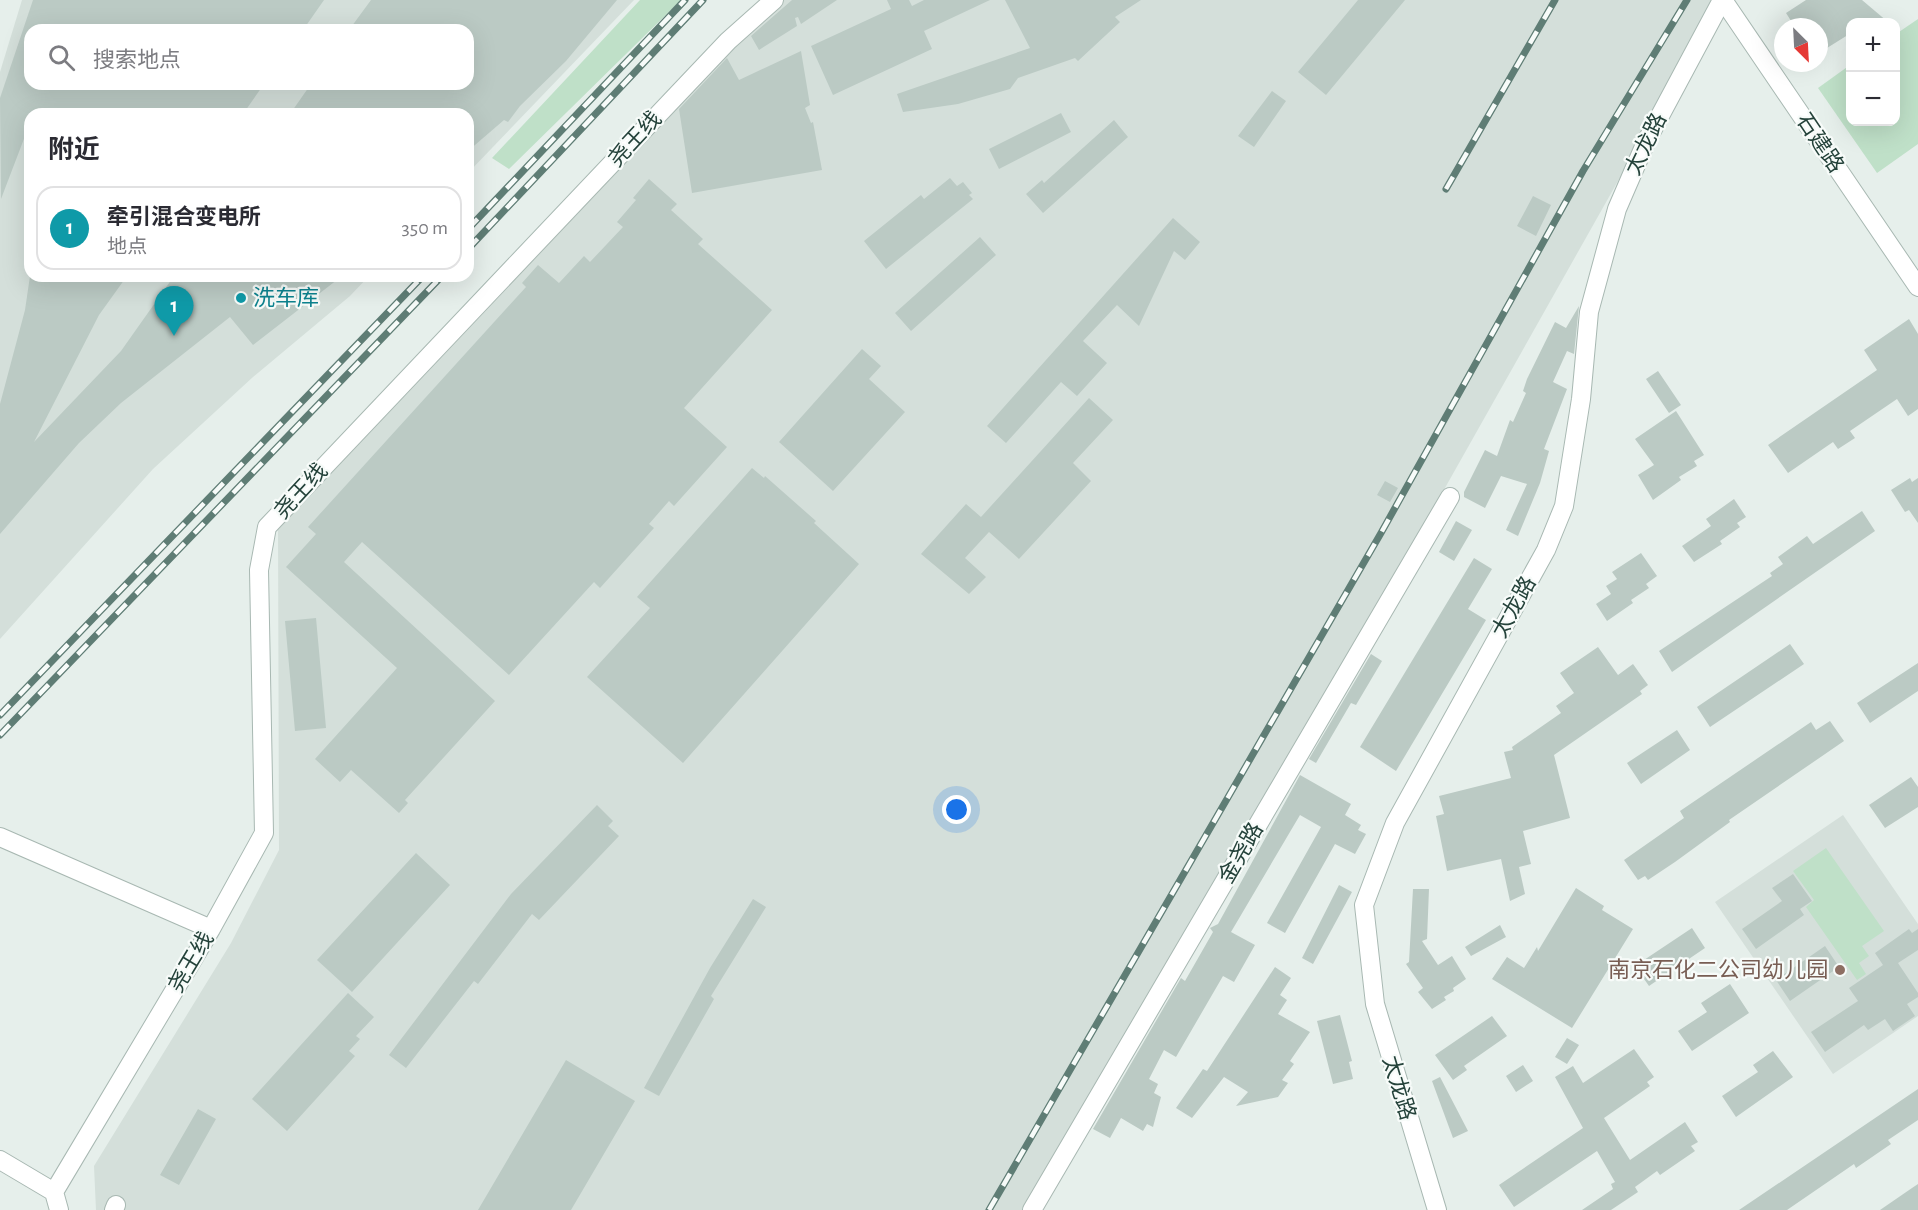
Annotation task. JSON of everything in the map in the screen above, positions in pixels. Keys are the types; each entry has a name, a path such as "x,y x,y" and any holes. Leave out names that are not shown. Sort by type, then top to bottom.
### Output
{"street":[{"name":"尧王线","path":"54,1192 211,929 264,832 260,570 267,527 728,41 774,0"},
{"name":"石建路","path":"1722,0 1918,286"},
{"name":"太龙路","path":"1437,1210 1375,1004 1364,905 1395,823 1546,549 1564,506 1581,399 1589,312 1617,209 1646,142 1722,0"},
{"name":"金尧路","path":"1032,1210 1450,497"},
{"path":"0,837 211,929"},
{"path":"0,1160 54,1192 59,1210"}],"shaded area":[{"path":"22,0 634,0 474,167 474,108 24,108 24,282 363,282 350,296 253,377 153,469 0,639 0,72"},
{"path":"767,0 1720,0 1038,1210 96,1210 94,1166 231,943 279,850 278,526"},
{"name":"南京石化二公司幼儿园","path":"1843,815 1918,924 1918,1016 1833,1074 1715,902"}],"green space":[{"path":"640,0 681,0 509,169 492,158"},
{"path":"1918,19 1918,144 1877,173 1818,88 1846,68 1846,126 1900,126 1900,31"},
{"path":"1826,848 1884,931 1862,946 1869,956 1859,963 1866,974 1857,980 1806,907 1814,900 1793,871"}],"building":[{"path":"33,0 324,0 307,24 25,24"},
{"path":"371,0 617,0 566,61 520,106 508,122 504,120 474,146 474,108 294,108 307,90 474,90 474,24 353,24"},
{"path":"792,0 837,0 801,24 798,17 795,18 797,26 759,50 751,36"},
{"path":"887,0 909,0 912,6 924,0 990,0 924,31 932,49 833,95 811,46 891,9"},
{"path":"1005,0 1141,0 1115,17 1120,22 1078,61 1075,58 1018,78 1010,89 958,104 903,112 897,94 1030,48"},
{"path":"1358,0 1405,0 1326,95 1298,72"},
{"path":"1806,0 1862,0 1883,18 1846,18 1846,36 1828,47 1828,18 1789,18 1786,13"},
{"path":"24,27 24,90 260,90 247,108 24,108 24,139 1,199 0,98"},
{"path":"801,51 810,105 805,108 811,123 813,122 822,170 692,193 679,109 727,58 739,80"},
{"path":"1272,91 1286,101 1254,147 1238,136"},
{"path":"1061,113 1071,132 999,169 989,149"},
{"path":"1114,120 1128,137 1043,213 1026,194 1042,180 1044,183"},
{"path":"950,178 957,186 963,182 972,193 969,195 973,199 886,269 864,241 921,195 924,199"},
{"path":"649,179 677,204 671,210 703,239 698,244 772,310 684,408 727,447 674,506 669,501 649,524 654,528 600,588 594,582 509,675 362,542 344,562 495,701 405,800 408,803 399,813 351,770 340,782 315,759 397,668 286,567 316,534 308,527 526,287 522,283 538,265 559,283 584,256 590,262 623,227 617,222 636,200 633,198"},
{"path":"1533,196 1551,205 1536,236 1517,226"},
{"path":"1173,218 1200,242 1185,260 1174,251 1139,326 1117,305 1083,341 1107,363 1077,396 1061,382 1006,443 987,426"},
{"path":"980,237 996,255 911,331 895,313"},
{"path":"29,282 123,282 99,315 34,442 121,351 170,282 334,282 253,345 230,317 121,403 79,443 0,534 0,404 25,310"},
{"path":"1579,306 1574,354 1567,351 1553,382 1567,389 1544,449 1549,451 1540,483 1518,536 1506,530 1527,484 1501,476 1485,508 1464,497 1464,492 1485,450 1497,456 1510,420 1513,422 1526,393 1523,391 1527,379 1555,322 1566,328"},
{"path":"1909,319 1918,334 1918,409 1908,416 1897,399 1850,431 1855,438 1838,449 1833,442 1788,473 1768,445 1877,370 1864,350"},
{"path":"862,349 881,366 869,379 905,412 833,491 779,442"},
{"path":"1658,371 1681,405 1669,413 1646,379"},
{"path":"1089,398 1113,420 1073,463 1091,481 1019,559 989,532 965,558 986,577 969,594 921,554 966,504 981,517"},
{"path":"1676,411 1704,455 1694,461 1697,466 1679,477 1681,480 1653,500 1638,475 1654,465 1635,439"},
{"path":"752,468 764,478 765,476 816,521 814,523 859,564 683,763 587,677 650,608 637,597"},
{"path":"1910,478 1912,482 1918,478 1918,523 1909,510 1905,512 1891,490"},
{"path":"1385,481 1398,488 1390,502 1377,495"},
{"path":"1734,499 1746,517 1737,523 1740,527 1720,541 1722,544 1694,562 1682,546 1711,526 1706,519"},
{"path":"1862,511 1875,531 1672,672 1659,651 1772,576 1770,573 1783,564 1778,557 1807,536 1813,544"},
{"path":"1456,521 1472,530 1454,561 1439,552"},
{"path":"1641,553 1657,576 1646,584 1649,588 1631,600 1633,603 1607,621 1596,604 1611,594 1606,586 1617,579 1612,572"},
{"path":"1474,558 1492,569 1468,609 1486,620 1396,771 1360,747"},
{"path":"316,618 326,728 295,731 285,621"},
{"path":"1790,644 1804,664 1710,727 1697,707"},
{"path":"1598,647 1618,675 1633,664 1648,685 1640,691 1642,694 1554,755 1570,818 1523,831 1531,864 1519,867 1525,894 1510,901 1501,859 1447,871 1436,816 1444,814 1439,796 1511,778 1504,752 1513,750 1512,747 1561,713 1556,706 1574,693 1560,673"},
{"path":"1371,654 1382,661 1356,705 1351,703 1316,763 1309,759"},
{"path":"1918,663 1918,691 1870,723 1857,703"},
{"path":"1830,721 1844,741 1729,820 1730,822 1675,862 1648,880 1645,876 1638,880 1624,860 1684,818 1680,811 1811,722 1816,730"},
{"path":"1677,730 1690,750 1641,784 1627,763"},
{"path":"1300,775 1351,804 1345,815 1361,825 1358,830 1366,834 1355,854 1335,844 1285,933 1267,923 1321,827 1300,815 1231,932 1255,945 1234,982 1223,976 1176,1057 1164,1050 1149,1079 1158,1084 1154,1093 1161,1097 1153,1127 1147,1124 1143,1131 1121,1118 1110,1138 1093,1129 1181,978 1185,981 1213,932 1210,928 1218,924"},
{"path":"1911,777 1918,787 1918,807 1885,828 1869,805"},
{"path":"597,805 613,821 608,826 619,836 539,920 532,914 478,984 474,981 406,1068 389,1055 511,894"},
{"path":"416,853 450,885 352,992 317,960"},
{"path":"1793,874 1812,901 1800,909 1804,915 1756,949 1742,929 1782,901 1772,888"},
{"path":"1339,885 1352,892 1313,964 1302,958"},
{"path":"1576,888 1604,906 1602,910 1633,929 1572,1028 1492,979 1507,957 1524,968 1537,947 1538,951"},
{"path":"1413,889 1429,889 1427,939 1422,941 1438,965 1452,956 1466,979 1444,997 1446,1000 1432,1009 1418,992 1423,988 1406,964 1409,962"},
{"path":"753,899 766,907 711,996 714,999 659,1096 644,1088 710,968"},
{"path":"1500,925 1506,937 1471,956 1465,947"},
{"path":"1692,928 1705,948 1649,986 1635,966"},
{"path":"1909,929 1912,933 1918,929 1918,950 1898,963 1918,993 1918,997 1907,1004 1915,1016 1893,1031 1885,1019 1868,1030 1864,1025 1825,1052 1811,1032 1858,1001 1849,988 1883,965 1875,953"},
{"path":"1825,946 1839,967 1790,1001 1776,980"},
{"path":"1275,967 1291,978 1280,995 1287,1000 1278,1014 1310,1032 1290,1061 1294,1064 1282,1080 1288,1083 1278,1097 1236,1106 1248,1092 1224,1077 1192,1118 1176,1108 1203,1069 1207,1071"},
{"path":"1730,984 1749,1013 1692,1051 1678,1031 1707,1012 1701,1003"},
{"path":"348,993 374,1017 356,1036 360,1039 349,1051 355,1056 287,1131 252,1099"},
{"path":"1340,1015 1352,1061 1349,1062 1353,1079 1333,1084 1317,1021"},
{"path":"1492,1016 1507,1036 1464,1066 1467,1070 1453,1080 1435,1055"},
{"path":"1567,1038 1579,1045 1567,1064 1555,1057"},
{"path":"1634,1049 1654,1077 1647,1082 1650,1086 1604,1118 1630,1160 1685,1122 1698,1142 1691,1146 1695,1151 1660,1175 1657,1171 1635,1187 1638,1192 1611,1210 1582,1210 1613,1189 1611,1184 1615,1182 1597,1151 1514,1207 1499,1185 1583,1128 1555,1077 1573,1066 1583,1083"},
{"path":"1773,1051 1793,1077 1736,1117 1722,1096 1758,1072 1753,1065"},
{"path":"566,1060 635,1101 571,1210 478,1210"},
{"path":"1523,1065 1533,1081 1516,1092 1506,1076"},
{"path":"1440,1077 1468,1131 1453,1138 1432,1081"},
{"path":"1918,1089 1918,1120 1888,1140 1891,1144 1856,1168 1854,1164 1787,1210 1739,1210"},
{"path":"198,1109 216,1119 179,1185 160,1175"},
{"path":"1918,1184 1918,1210 1880,1210 1912,1188"}],"railway":[{"path":"474,223 685,0"},
{"path":"474,243 703,0"},
{"path":"1446,189 1555,0"},
{"path":"989,1210 1381,533 1583,171 1687,0"},
{"path":"0,715 417,282"},
{"path":"0,735 436,282"}],"place":[{"name":"洗车库","path":"241,298"},
{"name":"牵引混合变电所","path":"174,336"},
{"name":"南京石化二公司幼儿园","path":"1840,970"}]}
